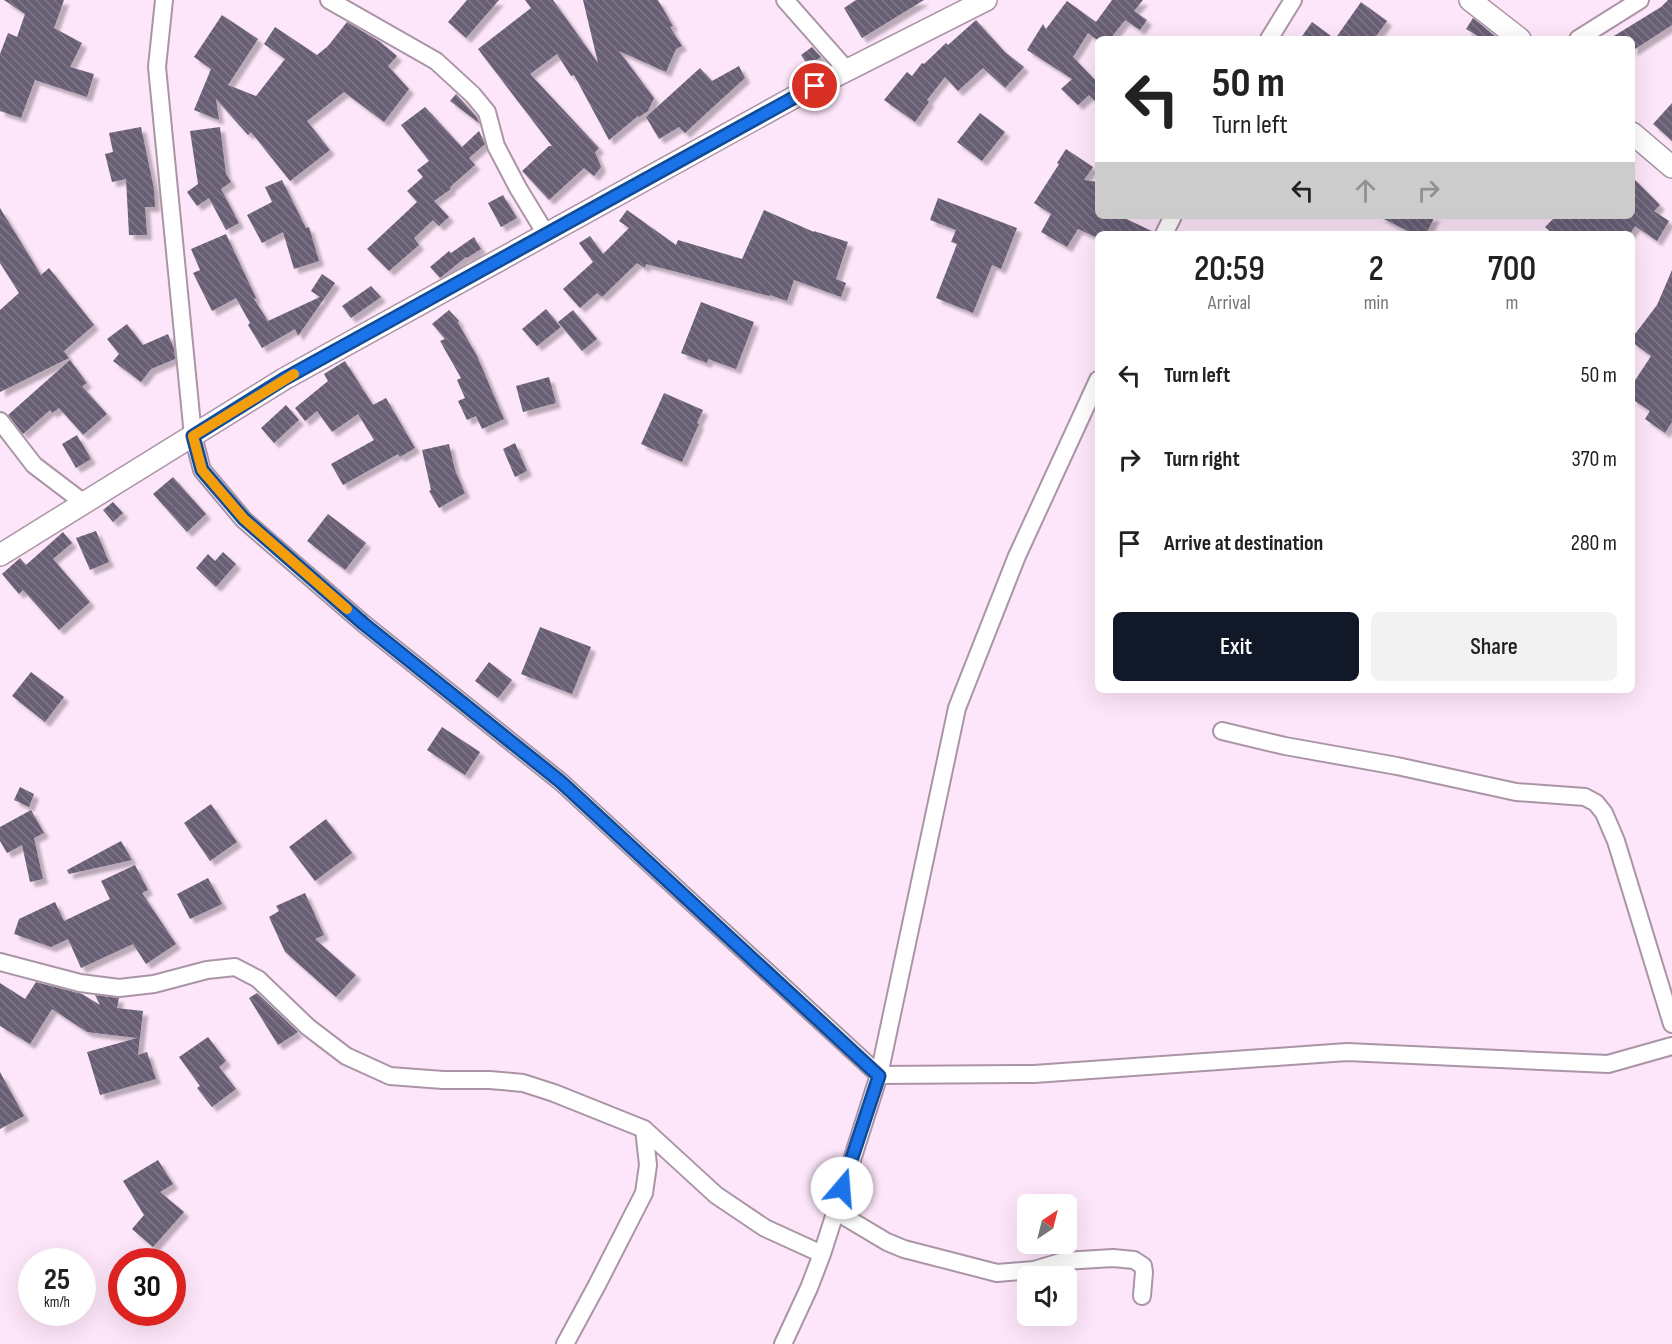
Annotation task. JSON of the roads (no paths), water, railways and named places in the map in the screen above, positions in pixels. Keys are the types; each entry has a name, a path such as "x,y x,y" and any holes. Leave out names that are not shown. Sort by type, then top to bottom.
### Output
{"street":[{"path":"164,0 157,67 193,436 202,470 244,519 364,624 561,782 879,1076 1034,1074 1347,1052 1608,1064 1672,1046"},
{"path":"329,0 436,61 473,95 487,112 496,146 546,234"},
{"path":"785,0 846,69"},
{"path":"0,555 284,379 846,69 986,0"},
{"path":"1271,36 1293,0"},
{"path":"1470,0 1516,36"},
{"path":"1583,36 1640,0"},
{"path":"1635,136 1672,167"},
{"path":"783,1344 822,1254 879,1076 957,708 1017,556 1095,387"},
{"path":"0,422 34,465 84,503"},
{"path":"1222,731 1285,746 1397,766 1516,792 1585,797 1596,803 1604,813 1616,841 1672,1024"},
{"path":"0,962 80,983 118,988 154,984 207,970 235,967 258,979 309,1027 346,1056 390,1077 523,1083 644,1129 716,1195 765,1228 822,1254"},
{"path":"565,1344 644,1193 648,1165 644,1129"},
{"path":"835,1211 886,1242 904,1249 997,1273 1034,1270 1064,1261 1113,1258 1134,1260 1143,1266 1142,1296"}]}
